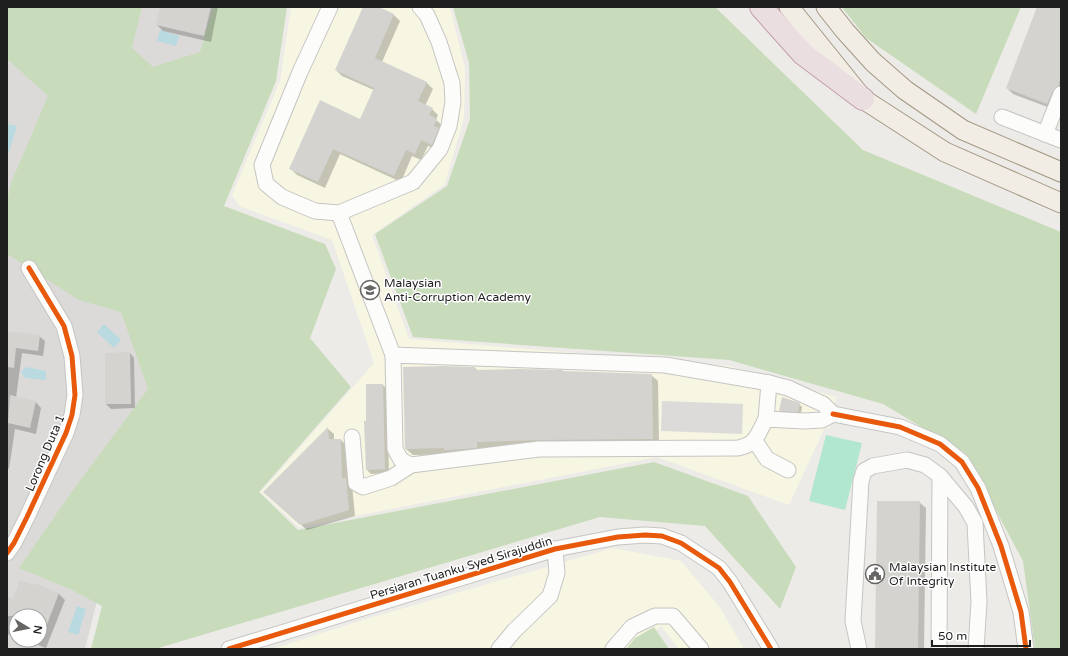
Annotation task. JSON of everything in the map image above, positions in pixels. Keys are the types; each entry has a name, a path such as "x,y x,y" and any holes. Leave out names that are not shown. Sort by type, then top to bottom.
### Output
{"highway":[{"path":"761,7 803,54 863,99"}],"main road":[{"path":"789,7 863,99 945,152 1061,204"},
{"path":"826,7 873,62 904,90 963,130 1061,172"}],"street":[{"path":"330,7 300,72 262,165 266,184 282,197 315,211 339,213 413,182 440,149 449,126 453,102 452,83 439,42 427,15 420,7"},
{"path":"1045,134 1061,94"},
{"path":"1002,117 1061,140"},
{"path":"339,213 393,355 395,449 401,460 411,465"},
{"name":"Lorong Duta 1","path":"7,552 14,543 27,517 66,433 72,415 75,396 72,356 64,326 29,268"},
{"path":"393,355 665,365 769,383 788,388 823,404 833,414 900,427 940,444 962,462 978,488 1001,546 1021,612 1026,649"},
{"path":"352,437 356,483 364,487 391,478 411,465 539,449 738,448 747,446 755,441 766,419 769,383"},
{"path":"766,419 804,421 822,420 833,414"},
{"path":"755,441 767,459 788,470"},
{"path":"859,649 853,621 861,481 864,471 873,466 907,460 925,465 940,476 966,507 975,523 979,602 976,649"},
{"path":"938,649 940,476"},
{"name":"Persiaran Tuanku Syed Sirajuddin","path":"230,649 555,550 618,537 645,535 662,536 681,543 719,568 730,582 771,649"},
{"path":"497,648 550,596 557,573 555,550"},
{"path":"613,649 632,627 655,616 673,616 701,649"}],"shaded area":[{"path":"7,7 223,7 153,377 85,649 7,649"},
{"name":"Malaysian Anti-Corruption Academy","path":"291,7 450,7 465,69 464,118 445,184 372,235 409,339 730,366 836,397 830,428 824,429 789,505 657,457 299,527 261,492 374,363 332,240 239,206 232,195 280,81"},
{"path":"662,401 743,404 742,434 661,431"},
{"path":"613,548 681,561 719,606 744,649 679,649 661,626 637,649 272,649 366,619"}],"green space":[{"path":"7,7 142,7 132,48 153,67 200,52 213,7 287,7 276,81 224,206 325,244 336,269 310,338 351,387 259,492 298,530 654,462 748,496 796,567 780,609 705,526 600,517 155,649 91,649 102,606 70,589 19,568 73,490 148,389 121,312 79,300 7,254 7,201 11,183 48,96 7,59"},
{"path":"453,7 715,7 863,150 1061,232 1061,649 1035,649 1023,561 965,453 883,404 729,360 413,337 375,234 447,186 470,119 469,63"},
{"path":"842,7 1021,7 976,114 866,38"},
{"path":"826,435 862,443 845,510 809,501"},
{"path":"654,627 669,649 626,649 635,638"}],"water":[{"path":"160,30 179,36 176,46 157,41"},
{"path":"7,124 17,126 9,152 7,151"},
{"path":"104,324 121,340 114,348 97,332"},
{"path":"26,367 46,371 46,380 25,378 21,372"},
{"path":"77,606 86,609 78,635 68,632"}],"building":[{"path":"160,7 211,7 204,36 156,25"},
{"path":"363,7 379,7 394,14 375,58 427,82 418,101 433,108 429,115 437,119 434,126 439,128 432,145 421,140 415,154 406,150 394,176 333,149 318,182 289,169 320,100 360,119 374,88 335,70"},
{"path":"1037,7 1061,7 1061,77 1058,86 1053,91 1047,104 1006,88"},
{"path":"7,331 40,335 38,351 16,348 14,368 7,367"},
{"path":"130,352 131,404 105,404 105,353"},
{"path":"403,367 475,367 475,370 521,369 652,374 653,439 477,442 477,448 444,450 444,448 405,449"},
{"path":"366,384 383,384 385,469 366,470 364,421 366,421"},
{"path":"10,395 36,401 30,428 8,423"},
{"path":"782,397 800,403 798,412 779,411"},
{"path":"328,427 329,439 341,439 342,478 346,478 349,510 300,525 263,492"},
{"path":"877,501 920,501 918,649 875,649"},
{"path":"20,580 34,585 35,583 59,593 48,622 48,608 8,608 7,616 7,596 13,599"}],"cycle path":[{"path":"7,553 14,543 27,517 66,433 72,415 75,395 72,356 64,326 29,268"},
{"path":"833,414 900,427 940,444 962,462 978,488 1001,546 1021,612 1026,649"},
{"path":"229,649 555,549 618,537 645,535 662,536 681,543 719,568 730,582 771,649"}],"place":[{"name":"Malaysian Anti-Corruption Academy","path":"370,290"},
{"name":"Malaysian Institute Of Integrity","path":"875,574"}]}
